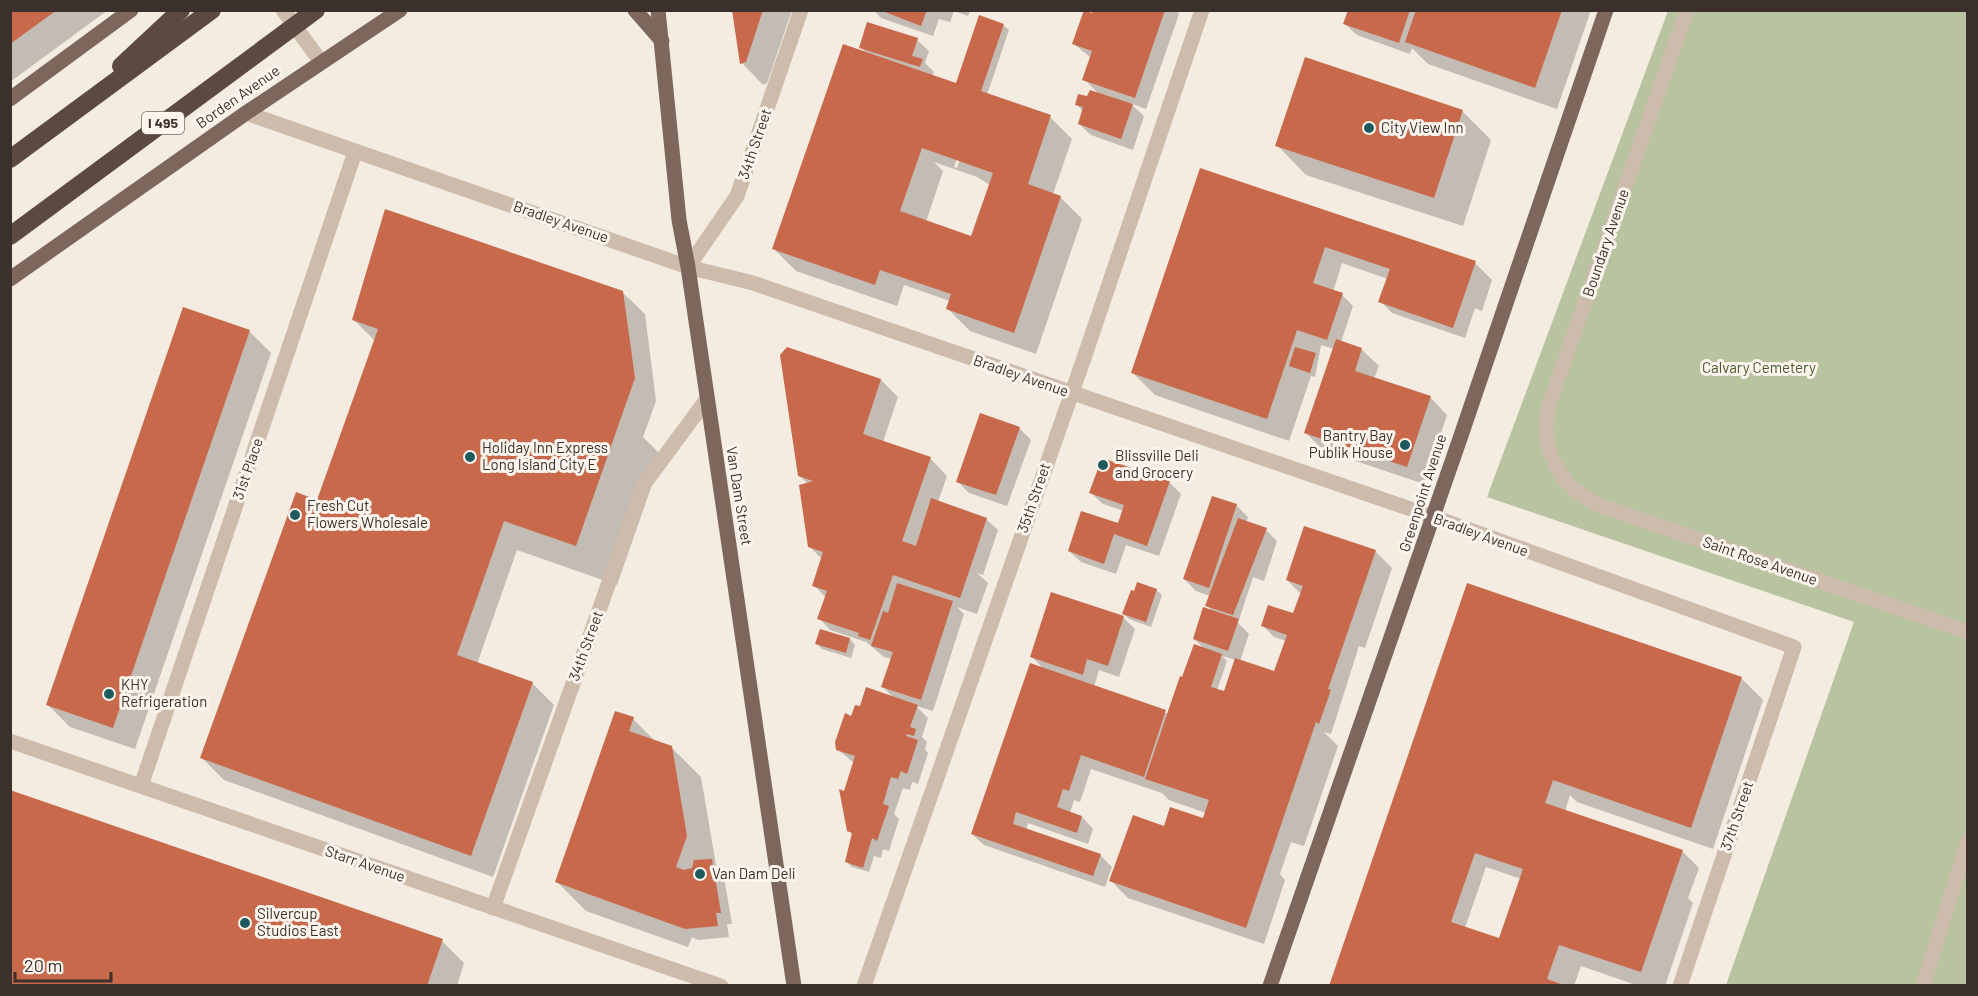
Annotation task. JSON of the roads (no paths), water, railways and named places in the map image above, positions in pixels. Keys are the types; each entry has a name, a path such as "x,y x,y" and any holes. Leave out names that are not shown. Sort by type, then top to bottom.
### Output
{"highway":[{"path":"50,131 181,10"},
{"path":"10,159 212,10"},
{"name":"I 495","path":"10,236 316,10"}],"main road":[{"path":"10,99 131,10"},
{"name":"Borden Avenue","path":"11,277 246,113 400,10"},
{"path":"635,10 662,40"},
{"name":"Van Dam Street","path":"658,10 679,220 688,267 794,986"},
{"name":"Greenpoint Avenue","path":"1270,986 1434,517 1606,10"}],"street":[{"path":"283,10 321,62"},
{"name":"34th Street","path":"688,267 737,196 801,10"},
{"name":"35th Street","path":"864,986 1071,394 1202,10"},
{"name":"Boundary Avenue","path":"1561,475 1550,457 1546,442 1545,430 1549,405 1687,10"},
{"name":"Bradley Avenue","path":"246,113 688,267 753,283 1434,517 1794,647"},
{"name":"31st Place","path":"141,786 355,152"},
{"name":"34th Street","path":"493,908 644,484 707,399"},
{"name":"Saint Rose Avenue","path":"1561,475 1577,493 1601,506 1968,632"},
{"name":"37th Street","path":"1680,986 1794,647"},
{"name":"Starr Avenue","path":"10,741 721,986"},
{"path":"1923,986 1968,840"}],"place":[{"name":"City View Inn","path":"1369,128"},
{"name":"Bantry Bay Publik House","path":"1405,445"},
{"name":"Holiday Inn Express Long Island City E","path":"470,457"},
{"name":"Blissville Deli and Grocery","path":"1103,465"},
{"name":"Fresh Cut Flowers Wholesale","path":"295,515"},
{"name":"KHY Refrigeration","path":"109,694"},
{"name":"Van Dam Deli","path":"700,874"},
{"name":"Silvercup Studios East","path":"245,923"}],"park label":[{"name":"Calvary Cemetery","path":"1759,368"}]}
